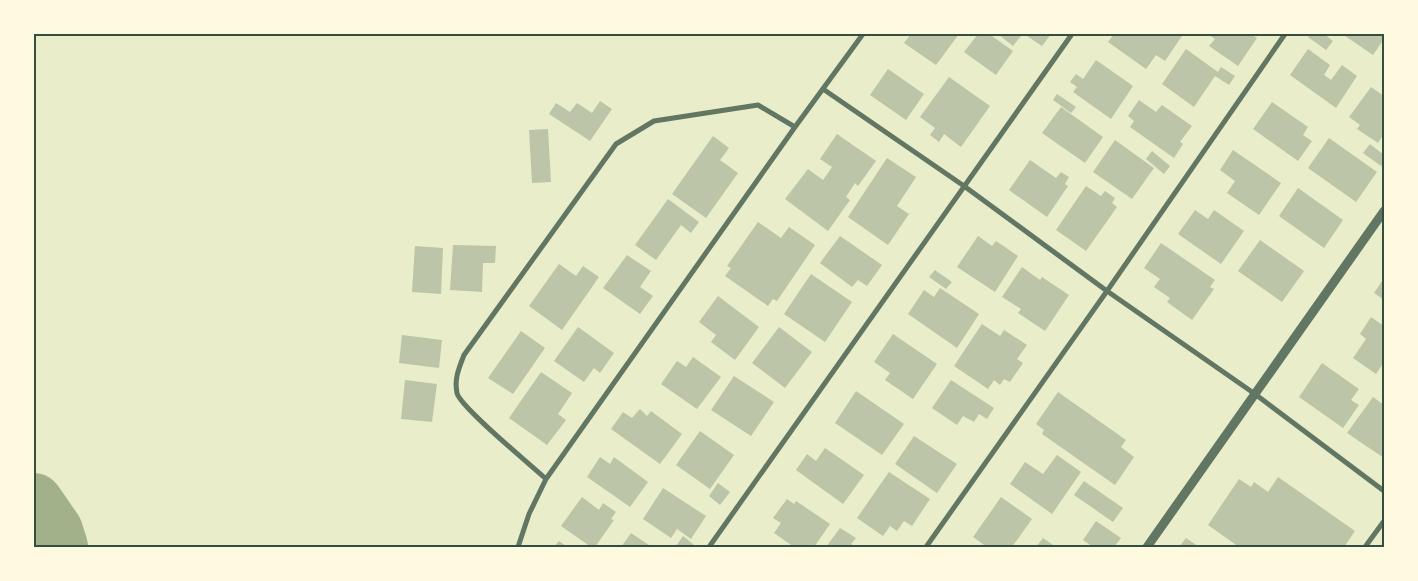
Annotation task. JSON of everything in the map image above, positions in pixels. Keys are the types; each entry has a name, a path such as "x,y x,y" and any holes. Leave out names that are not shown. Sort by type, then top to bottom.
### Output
{"street":[{"path":"518,547 529,514 546,479 863,34"},
{"path":"709,547 1072,34"},
{"path":"926,547 1107,292 1285,34"},
{"path":"823,90 964,186 1107,292 1255,394 1384,491"},
{"path":"546,479 470,411 457,395 455,378 464,356 616,144 654,122 758,105 795,127"},
{"path":"1147,547 1384,211"},
{"path":"1365,547 1384,521"}],"building":[{"path":"911,34 959,34 936,65 904,43"},
{"path":"978,34 989,34 1013,51 996,75 964,52"},
{"path":"998,34 1019,34 1021,36 1013,46"},
{"path":"1024,34 1051,34 1042,46"},
{"path":"1114,34 1179,34 1182,36 1165,61 1156,55 1146,69 1108,42"},
{"path":"1208,34 1251,34 1257,38 1238,66 1209,46 1215,39"},
{"path":"1310,34 1324,34 1333,41 1326,50 1308,37"},
{"path":"1342,34 1384,34 1384,39 1373,55"},
{"path":"1186,49 1218,72 1221,67 1235,76 1229,85 1215,76 1194,107 1162,84"},
{"path":"1308,49 1330,65 1324,75 1331,80 1342,65 1357,76 1336,108 1290,75"},
{"path":"1096,60 1133,86 1111,119 1073,92 1077,87 1070,82 1076,74 1083,79"},
{"path":"888,69 924,94 906,120 870,95"},
{"path":"949,77 990,106 961,147 944,134 939,142 930,135 935,128 920,117"},
{"path":"1371,87 1384,96 1384,134 1378,143 1357,129 1360,125 1349,117"},
{"path":"1057,94 1076,107 1071,113 1053,100"},
{"path":"1139,100 1156,112 1162,105 1192,126 1180,142 1183,144 1174,158 1130,127 1134,121 1128,116"},
{"path":"600,101 612,109 590,141 549,114 556,103 570,112 577,103 592,113"},
{"path":"1272,102 1308,127 1303,135 1312,141 1298,161 1253,129"},
{"path":"1061,107 1103,137 1085,163 1042,133"},
{"path":"548,129 551,182 532,183 529,130"},
{"path":"837,134 876,161 858,186 855,183 846,197 850,200 828,231 785,199 808,169 823,180 832,167 820,159"},
{"path":"713,136 729,148 720,160 738,173 706,218 672,194"},
{"path":"1329,138 1377,172 1356,202 1308,168"},
{"path":"1115,140 1154,168 1132,199 1093,172"},
{"path":"1370,144 1384,155 1384,161 1381,166 1363,153"},
{"path":"1233,150 1281,183 1259,215 1227,193 1235,181 1220,170"},
{"path":"1152,151 1170,166 1164,174 1146,159"},
{"path":"887,158 916,177 897,206 909,214 888,245 848,217"},
{"path":"1030,160 1056,178 1061,172 1069,177 1065,184 1068,186 1047,217 1009,190"},
{"path":"1086,186 1101,196 1105,191 1115,198 1112,203 1117,207 1086,251 1056,230"},
{"path":"1298,188 1343,220 1324,248 1279,216"},
{"path":"668,199 699,222 691,233 681,225 656,260 635,245"},
{"path":"1195,210 1208,219 1214,210 1244,231 1221,264 1178,234"},
{"path":"758,222 781,238 789,227 815,245 777,301 773,299 768,306 725,276 731,268 727,266"},
{"path":"840,236 882,265 867,286 858,280 852,287 820,263"},
{"path":"978,236 992,246 996,241 1018,256 995,292 957,267"},
{"path":"1260,240 1304,271 1282,302 1238,271"},
{"path":"1161,243 1215,280 1210,287 1214,289 1192,320 1167,302 1170,298 1154,287 1160,279 1144,268"},
{"path":"453,245 496,246 495,263 483,263 482,292 450,290"},
{"path":"415,246 443,248 441,294 412,292"},
{"path":"627,255 651,271 640,287 653,296 640,314 603,288"},
{"path":"559,264 576,276 583,266 599,277 562,330 529,306"},
{"path":"1022,267 1040,280 1042,277 1069,295 1045,331 1018,313 1021,309 1002,297"},
{"path":"935,270 952,282 946,289 929,277"},
{"path":"811,274 852,302 825,342 784,314"},
{"path":"1384,278 1384,300 1374,293"},
{"path":"940,288 979,314 957,348 908,314 924,290 934,297"},
{"path":"718,296 759,327 735,360 711,342 716,335 699,322"},
{"path":"1371,317 1384,326 1384,362 1376,374 1353,358 1366,339 1360,334"},
{"path":"982,324 1000,336 1004,330 1027,345 1017,359 1023,363 1010,382 1004,379 1000,385 994,380 988,389 954,366"},
{"path":"578,327 614,353 600,373 594,368 584,382 554,361"},
{"path":"779,327 812,352 785,388 752,363"},
{"path":"521,331 545,348 513,394 488,378"},
{"path":"893,334 937,364 913,399 885,380 890,373 874,362"},
{"path":"402,335 442,340 439,368 399,363"},
{"path":"693,357 721,377 697,409 661,384 677,361 686,367"},
{"path":"1322,363 1359,389 1351,400 1359,405 1343,428 1299,397"},
{"path":"541,372 572,393 558,414 566,420 547,445 509,418"},
{"path":"734,376 774,402 751,436 711,410"},
{"path":"405,380 437,384 432,422 401,419"},
{"path":"951,380 994,408 987,419 979,414 974,422 963,416 957,425 932,408"},
{"path":"856,391 904,424 882,455 835,423"},
{"path":"1058,392 1126,440 1121,447 1134,457 1115,485 1042,434 1044,430 1036,424"},
{"path":"1373,397 1384,405 1384,458 1347,433"},
{"path":"640,409 647,416 651,411 682,434 660,464 611,429 623,412 632,418"},
{"path":"700,431 734,455 710,489 676,465"},
{"path":"914,436 957,464 937,493 895,464"},
{"path":"825,448 864,475 843,504 796,470 807,454 816,461"},
{"path":"1057,455 1081,472 1052,514 1010,484 1025,462 1043,474"},
{"path":"600,457 610,464 614,457 648,482 630,507 587,477"},
{"path":"889,472 930,499 912,526 904,521 897,531 890,526 883,536 857,518"},
{"path":"1278,477 1355,531 1344,547 1239,547 1208,525 1239,479 1251,487 1254,482 1268,492"},
{"path":"1084,481 1123,508 1113,522 1074,495"},
{"path":"718,483 730,492 720,505 709,496"},
{"path":"663,488 706,516 691,539 677,529 671,538 643,519"},
{"path":"582,497 599,510 603,503 616,512 611,519 614,520 595,547 591,547 561,526"},
{"path":"1001,497 1032,519 1012,547 987,547 973,537"},
{"path":"787,499 794,504 796,501 830,524 814,547 794,547 774,533 781,523 773,518"},
{"path":"1096,521 1121,538 1114,547 1093,547 1083,540"},
{"path":"840,528 856,538 851,544 856,547 826,547"},
{"path":"631,533 652,547 621,547"},
{"path":"683,536 694,545 693,547 676,546"},
{"path":"1043,538 1056,547 1036,547"},
{"path":"1186,538 1199,547 1179,547"},
{"path":"559,541 567,547 554,547"}],"waterway":[{"path":"34,502 54,531 59,547"}]}
